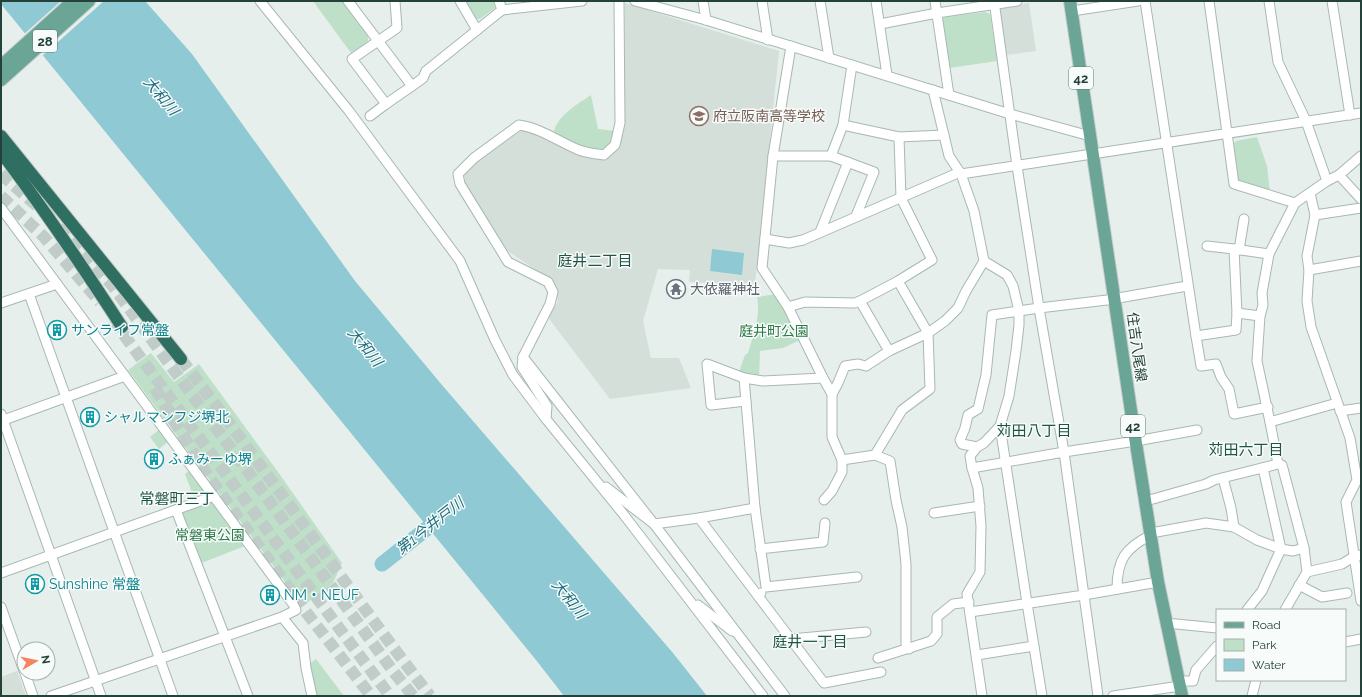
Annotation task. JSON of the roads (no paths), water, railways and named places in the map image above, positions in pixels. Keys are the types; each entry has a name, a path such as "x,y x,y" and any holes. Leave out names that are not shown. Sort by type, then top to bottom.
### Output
{"highway":[{"path":"1,136 181,359"},
{"path":"1,152 37,200 122,327"}],"main road":[{"name":"28","path":"1,66 73,1"},
{"name":"28","path":"1,80 89,1"},
{"name":"住吉八尾線","path":"1071,6 1158,582 1180,688"}],"street":[{"path":"260,1 349,110 460,261 495,340 513,375 595,478 763,696"},
{"path":"348,1 412,86"},
{"path":"386,104 352,59 397,28 396,1"},
{"path":"460,1 477,30"},
{"path":"370,116 423,78 426,71 477,30 500,6 582,1"},
{"path":"546,418 546,406 522,367 523,357 550,304 553,292 548,282 508,262 460,184 458,174 474,158 519,125 526,126 548,135 580,151 604,155 615,146 620,122 619,1"},
{"path":"635,1 706,20 1010,114 1090,136"},
{"path":"703,1 706,20"},
{"path":"762,1 768,40"},
{"path":"820,1 829,58"},
{"path":"876,1 887,75"},
{"path":"935,1 949,95"},
{"path":"880,24 994,3 1017,1"},
{"path":"1071,6 1138,1"},
{"path":"1145,1 1200,366 1216,364 1220,377 1229,389 1234,414 1268,407"},
{"path":"1209,1 1234,184 1295,203"},
{"path":"1269,1 1278,62 1306,121 1327,181"},
{"path":"1332,1 1350,115"},
{"path":"994,3 1039,308 1064,452 1098,696"},
{"path":"791,46 773,156 762,268 788,307 832,394"},
{"path":"831,156 843,125 852,65"},
{"path":"824,500 832,491 842,472 842,460 832,437 832,394 845,366 858,364 866,366 889,351 928,333 945,321 958,308 966,291 984,261 974,210 960,173 949,156 933,90"},
{"path":"765,239 789,243 803,240 856,216 960,173 1017,166 1361,113"},
{"path":"843,125 899,138 944,135"},
{"path":"788,307 805,302 855,303 898,281 932,260 901,198 899,138"},
{"path":"773,156 831,156 874,172 856,216"},
{"path":"1278,464 1268,407 1257,361 1260,316 1263,305 1262,293 1268,254 1295,203 1327,181 1339,175 1361,156"},
{"path":"820,232 848,162"},
{"path":"1339,175 1361,199"},
{"path":"1310,193 1315,215 1307,256 1307,302 1310,327 1350,438 1356,480 1346,502 1358,555 1361,601"},
{"path":"1,208 214,496 296,610 282,617 51,696"},
{"path":"1315,215 1361,208"},
{"path":"1196,336 1236,330 1237,250 1244,219"},
{"path":"1207,246 1268,254"},
{"path":"984,261 1007,275 1013,286 1019,311 1019,325 1010,389 1000,426 1042,696"},
{"path":"1308,270 1361,261"},
{"path":"875,455 902,410 930,389 928,333 898,281"},
{"path":"1,303 57,284"},
{"path":"977,447 962,444 960,440 968,415 978,409 986,375 992,315 1187,286"},
{"path":"29,294 173,696"},
{"path":"860,301 889,351"},
{"path":"1237,313 1260,316"},
{"path":"523,357 654,524 785,696"},
{"path":"746,401 711,406 707,364 744,378 763,381 823,378"},
{"path":"101,696 2,418 66,398 125,376"},
{"path":"744,378 755,508 766,587"},
{"path":"1270,422 1339,407 1361,408"},
{"path":"982,696 968,602 968,594 980,572 981,526 978,488 970,456 977,447 984,443 1000,426"},
{"path":"972,468 1064,452 1136,442 1197,430"},
{"path":"842,460 875,455 890,461 902,528 906,564 906,644 909,648"},
{"path":"1146,501 1223,478 1278,464 1282,465 1304,548 1307,572 1286,609"},
{"path":"1248,609 1262,591 1281,549 1263,468"},
{"path":"595,478 654,524 755,508"},
{"path":"1223,478 1231,508 1234,527"},
{"path":"1,573 214,496"},
{"path":"934,513 980,506"},
{"path":"176,510 248,696"},
{"path":"699,518 824,682 882,672"},
{"path":"760,549 823,542 825,523"},
{"path":"1117,589 1122,558 1126,551 1151,534 1206,523 1234,527 1257,540 1281,549 1293,550 1304,548"},
{"path":"1307,572 1342,564 1358,555"},
{"path":"758,596 766,587 857,577"},
{"path":"970,612 1158,582"},
{"path":"1299,585 1322,597 1347,593"},
{"path":"686,596 742,640"},
{"path":"878,658 931,641 937,634 936,618 953,604 968,602"},
{"path":"1,607 16,649"},
{"path":"282,617 303,643 306,668 312,696"},
{"path":"1166,622 1216,628"},
{"path":"791,640 866,632"},
{"path":"1346,642 1361,639"},
{"path":"976,655 1034,646"},
{"path":"1113,696 1180,688 1193,680 1196,670 1216,647"},
{"path":"27,681 33,696"},
{"path":"1252,696 1256,681"}],"water":[{"name":"大和川","path":"1,1 145,1 192,54 355,281 442,385 673,653 707,696 564,696 1,4"},
{"path":"712,249 744,253 742,275 710,271"}],"waterway":[{"name":"第1今井戸川","path":"382,564 444,515"}],"tunnel":[{"path":"1,174 37,206"},
{"path":"1,196 44,237 100,302"},
{"path":"59,227 81,249 112,285 393,671 413,696"},
{"path":"113,320 390,696"},
{"path":"181,359 430,696"},
{"path":"155,388 209,477 306,612 371,696"}],"place":[{"name":"府立阪南高等学校","path":"699,116"},
{"name":"大依羅神社","path":"676,289"},
{"name":"サンライフ常盤","path":"57,330"},
{"name":"シャルマンフジ堺北","path":"90,417"},
{"name":"ふぁみーゆ堺","path":"154,459"},
{"name":"Sunshine 常盤","path":"35,584"},
{"name":"NM・NEUF","path":"270,595"}],"district":[{"name":"庭井二丁目","path":"595,261"},
{"name":"苅田八丁目","path":"1034,431"},
{"name":"苅田六丁目","path":"1246,450"},
{"name":"常磐町三丁","path":"177,499"},
{"name":"庭井一丁目","path":"810,642"}],"park label":[{"name":"庭井町公園","path":"774,331"},
{"name":"常磐東公園","path":"210,535"}]}
